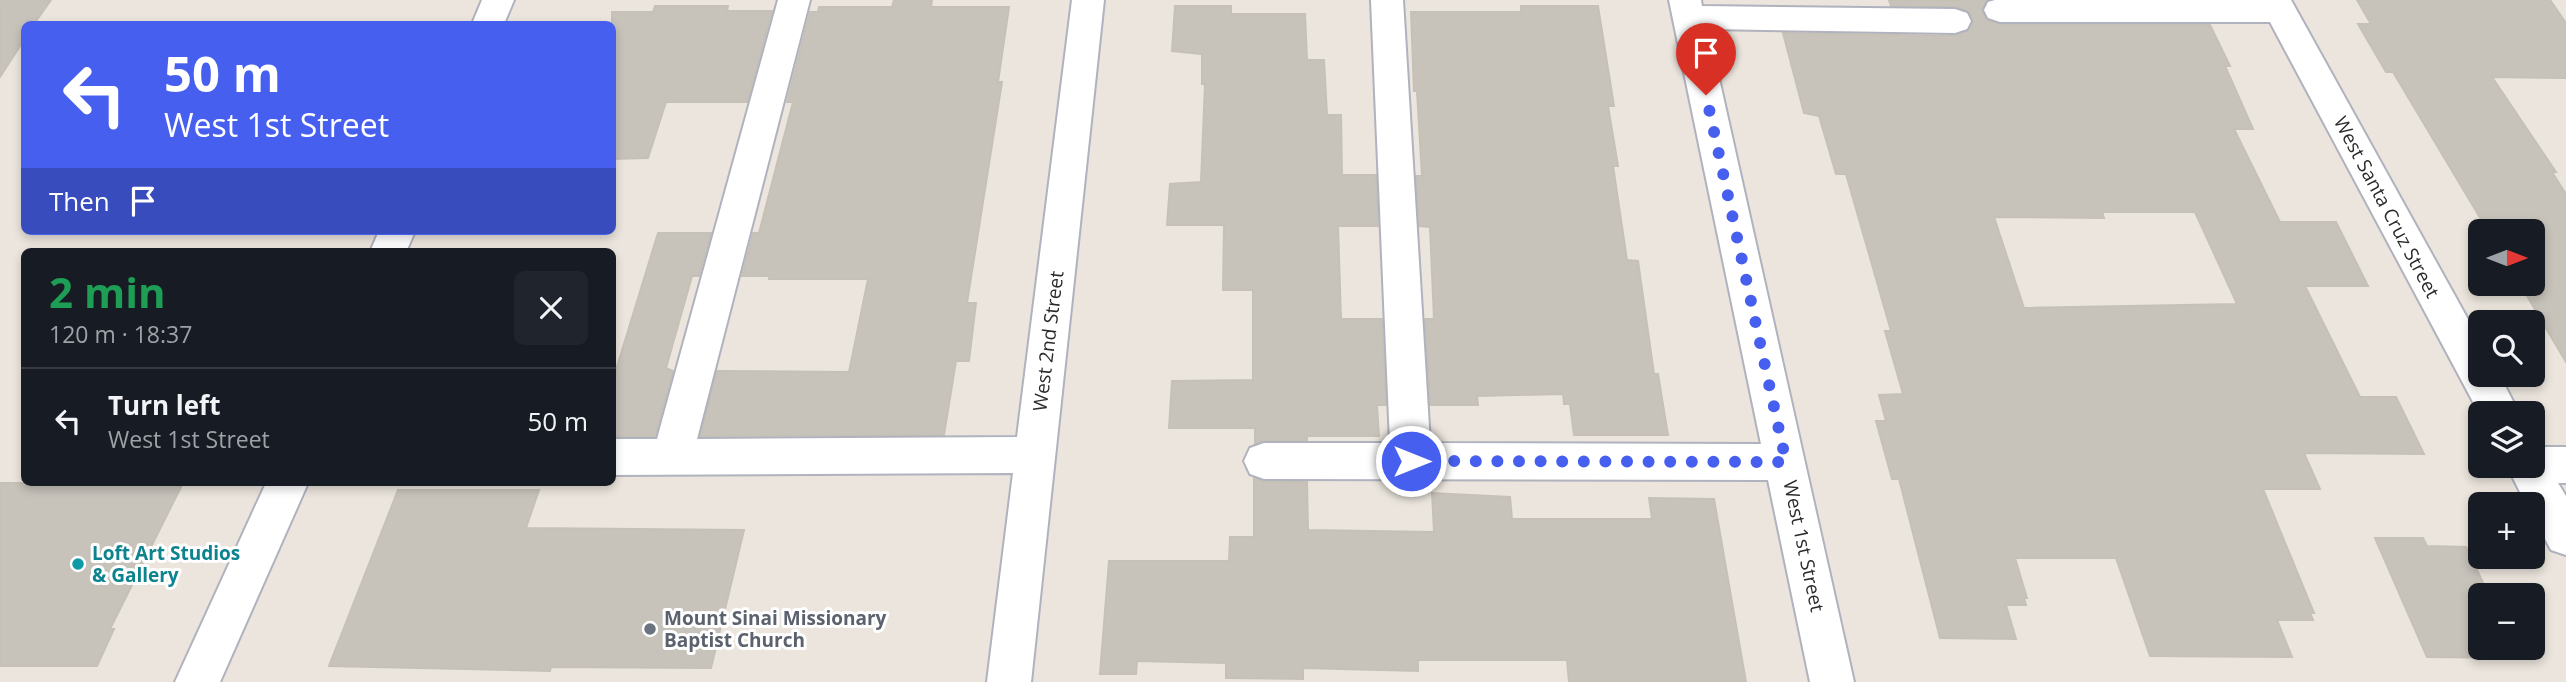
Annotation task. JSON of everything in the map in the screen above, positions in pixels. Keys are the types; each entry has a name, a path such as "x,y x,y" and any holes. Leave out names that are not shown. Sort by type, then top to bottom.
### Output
{"street":[{"path":"489,21 498,0"},
{"path":"671,457 794,0"},
{"name":"West 2nd Street","path":"1009,682 1088,0"},
{"path":"1387,0 1411,461"},
{"path":"2000,10 2278,5"},
{"name":"West Santa Cruz Street","path":"2278,5 2492,401"},
{"path":"1687,8 1955,21"},
{"name":"West 1st Street","path":"1687,8 1832,682"},
{"path":"616,457 1035,455"},
{"path":"1264,461 1786,462"},
{"path":"2545,465 2566,465"},
{"path":"2537,478 2566,536"},
{"path":"197,682 286,486"}],"building":[{"path":"0,0 51,0 36,21 21,21 21,45 0,77"},
{"path":"894,0 932,0 931,7 1009,7 998,82 1002,82 967,303 976,303 969,361 956,361 944,435 700,436 717,371 849,372 868,279 769,279 770,276 742,276 753,233 759,233 793,102 787,102 810,12 818,12 819,7 892,7"},
{"path":"1889,0 1987,0 1982,9 1986,19 2000,25 2210,25 2230,66 2225,66 2253,129 2234,129 2280,222 2336,222 2368,286 2305,286 2360,397 2396,397 2424,454 2304,453 2320,489 2263,489 2314,613 2310,613 2313,620 2277,620 2292,657 2150,656 2116,558 2015,558 2027,598 2024,598 2026,605 2006,605 2016,639 1940,638 1899,479 1892,479 1876,421 1886,421 1879,395 1903,394 1885,331 1891,331 1846,174 1836,174 1819,116 1804,113 1783,33 1955,36 1968,31 1973,22 1969,12 1956,7 1891,6","holes":["2102,212 2195,212 2237,304 2024,308 1994,217 2104,218"]},
{"path":"2357,0 2550,0 2566,23 2566,78 2492,77 2556,172 2552,172 2566,194 2566,362 2545,326 2545,310 2535,310 2527,296 2545,296 2545,219 2481,219 2393,72 2386,72 2358,24 2371,24"},
{"path":"655,6 728,6 727,11 772,11 747,102 666,102 648,158 616,159 616,21 612,21 612,12 653,12"},
{"path":"1175,6 1231,6 1231,14 1305,14 1307,60 1324,60 1327,115 1341,115 1342,175 1376,175 1378,226 1338,226 1341,319 1382,319 1386,405 1377,405 1379,436 1307,436 1307,440 1264,440 1255,444 1255,428 1169,428 1172,381 1253,380 1253,290 1223,290 1224,225 1167,225 1170,184 1201,182 1205,84 1202,84 1202,54 1172,51"},
{"path":"1521,6 1598,6 1614,106 1608,106 1618,166 1613,166 1627,260 1638,261 1654,374 1658,374 1668,435 1574,435 1570,404 1564,404 1563,394 1477,396 1478,405 1430,405 1425,319 1434,319 1430,227 1419,226 1416,176 1422,176 1417,91 1414,91 1411,12 1521,12"},
{"path":"658,233 711,233 699,276 692,276 666,368 673,371 655,436 616,436 616,370"},
{"path":"1254,478 1264,482 1307,482 1308,530 1434,532 1432,493 1510,497 1512,519 1652,519 1649,498 1714,499 1746,682 1569,682 1567,660 1418,660 1418,671 1303,668 1303,679 1226,678 1226,663 1137,661 1136,674 1100,674 1109,561 1229,561 1230,537 1254,537"},
{"name":"Loft Art Studios & Gallery","path":"0,483 21,483 21,486 182,486 110,629 114,629 97,666 0,666"},
{"path":"398,490 539,490 526,528 744,530 711,668 551,667 550,671 329,666"},
{"path":"2375,538 2423,538 2427,546 2466,547 2468,569 2477,569 2483,583 2468,583 2468,657 2427,657"}],"place":[{"name":"Loft Art Studios & Gallery","path":"78,564"},
{"name":"Mount Sinai Missionary Baptist Church","path":"650,629"}],"route":[{"path":"1411,461 1786,462 1706,95"}]}
